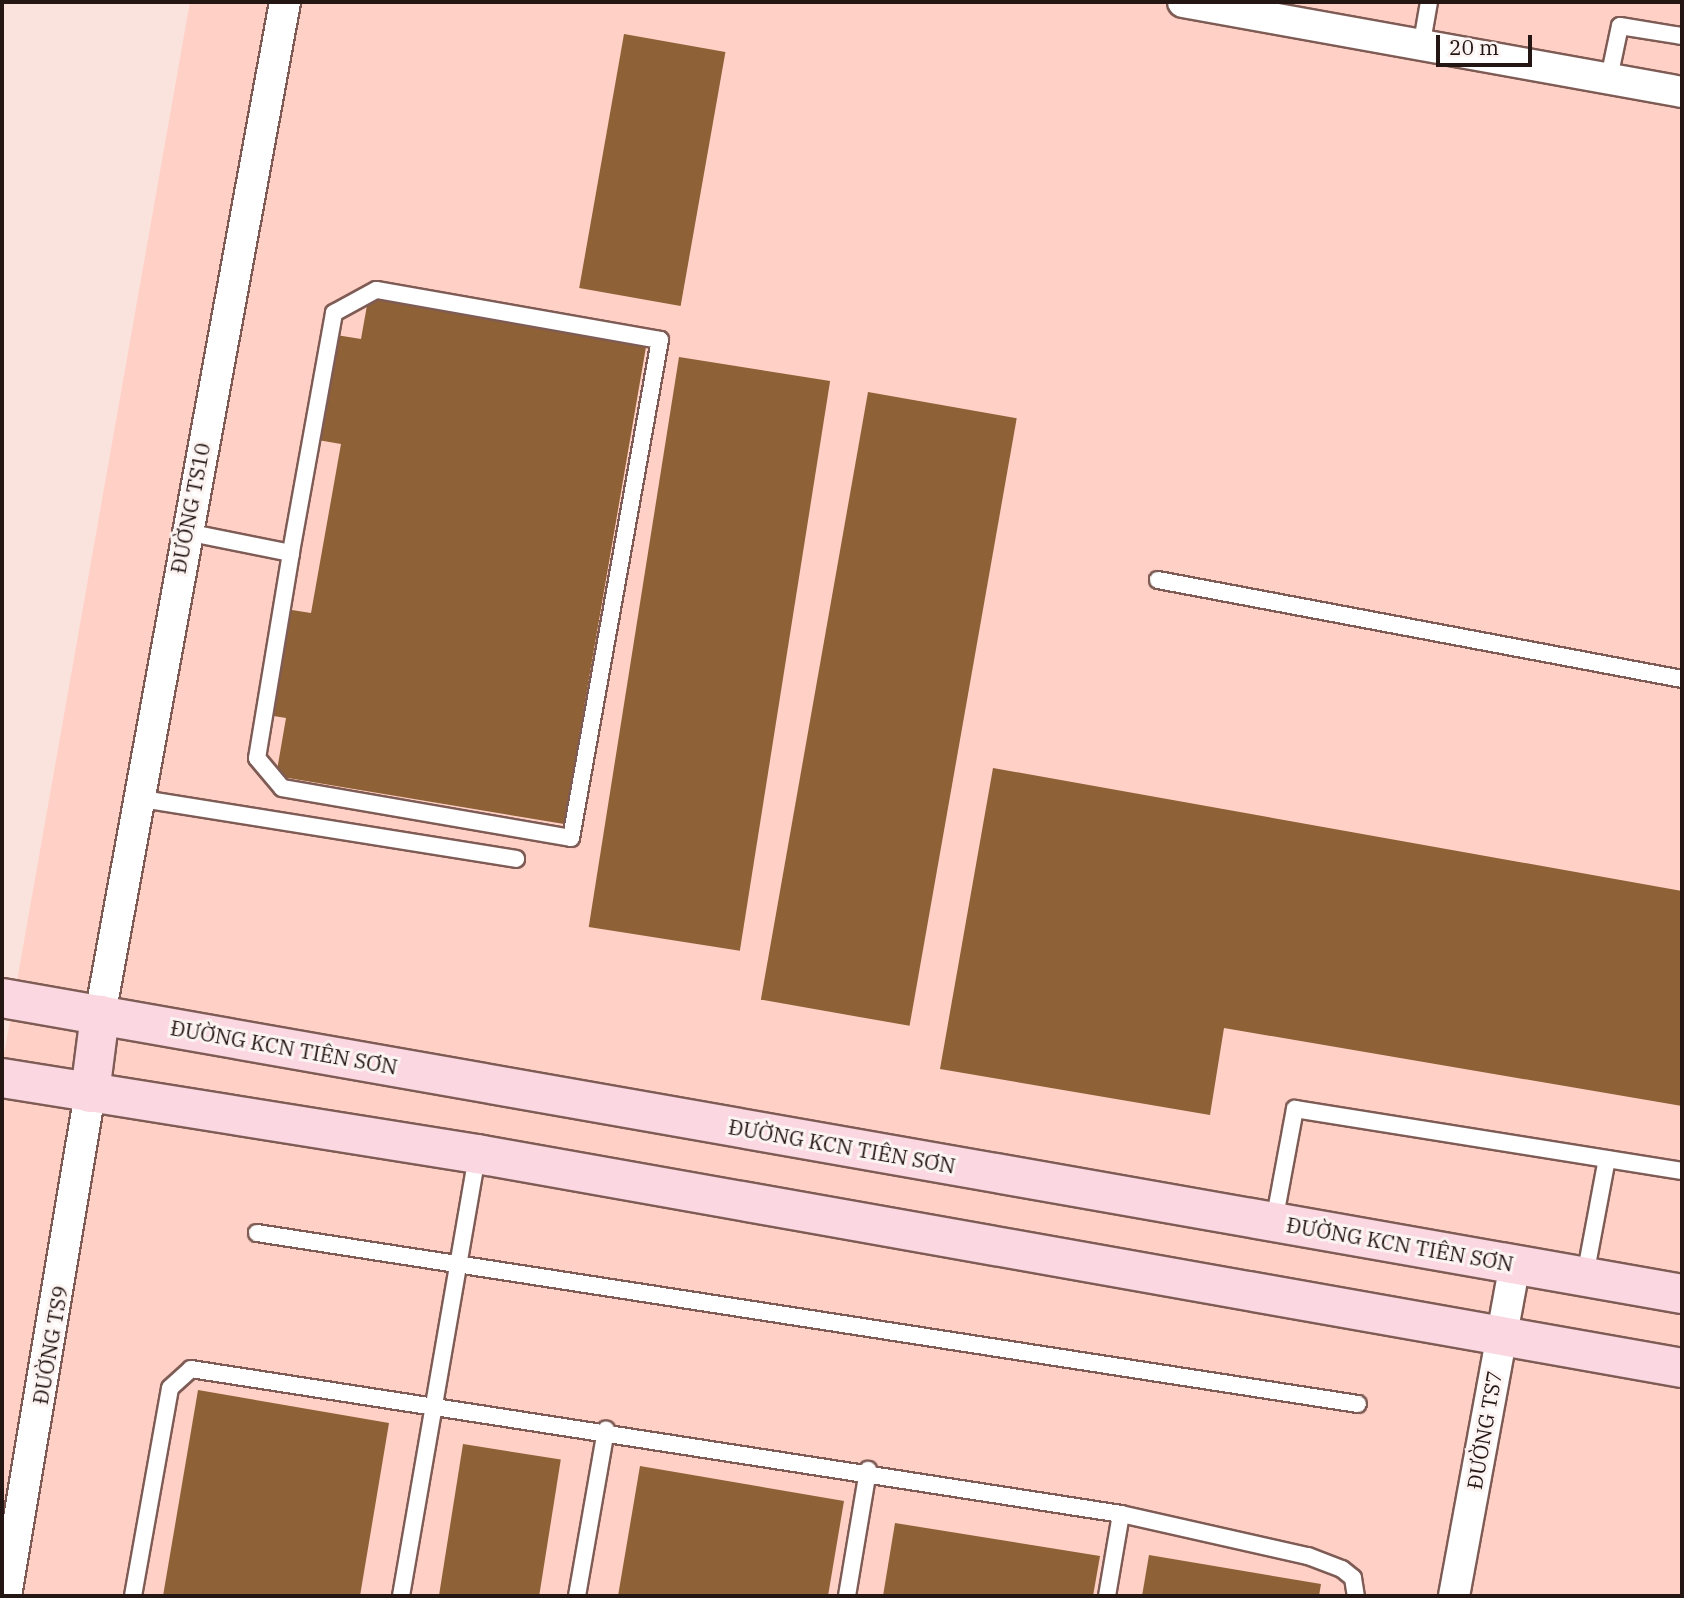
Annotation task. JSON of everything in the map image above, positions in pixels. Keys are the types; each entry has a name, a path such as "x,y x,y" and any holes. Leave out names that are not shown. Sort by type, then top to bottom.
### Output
{"main road":[{"name":"ĐƯỜNG KCN TIÊN SƠN","path":"2,998 1682,1294"},
{"path":"90,1093 100,1015"},
{"path":"2,1078 477,1154 1682,1368"}],"street":[{"name":"ĐƯỜNG TS10","path":"100,1015 136,799 285,2"},
{"path":"1183,2 1422,42 1682,92"},
{"name":"ĐƯỜNG TS9","path":"6,1596 90,1093"},
{"name":"ĐƯỜNG TS7","path":"1454,1596 1515,1264"}],"lane":[{"path":"1422,42 1429,2"},
{"path":"1609,78 1620,26 1682,36"},
{"path":"376,290 660,340 571,838 282,789 257,758 292,553 334,313 376,290"},
{"path":"186,532 292,553"},
{"path":"1158,580 1682,679"},
{"path":"136,799 516,859"},
{"path":"1274,1222 1296,1109 1682,1171"},
{"path":"401,1596 477,1154"},
{"path":"1584,1276 1607,1159"},
{"path":"257,1233 1359,1404"},
{"path":"133,1596 170,1388 182,1371 432,1404 869,1470 1121,1514 1308,1556 1342,1569 1353,1578 1356,1596"},
{"path":"577,1596 606,1430"},
{"path":"847,1596 869,1470"},
{"path":"1107,1596 1121,1514"}],"shaded area":[{"path":"190,2 1682,2 1682,1596 2,1596 2,1066"}],"building":[{"path":"624,34 725,52 681,306 579,288"},
{"path":"369,294 647,341 564,824 276,776 286,718 261,714 279,608 311,613 341,444 312,439 330,334 361,339"},
{"path":"679,357 830,381 740,951 589,927"},
{"path":"868,392 1017,418 910,1026 761,1000"},
{"path":"993,768 1682,891 1682,1106 1224,1028 1210,1115 940,1069"},
{"path":"198,1390 389,1423 360,1596 163,1596"},
{"path":"463,1444 561,1459 539,1596 439,1596"},
{"path":"640,1466 844,1501 828,1596 618,1596"},
{"path":"895,1523 1100,1556 1093,1596 883,1596"},
{"path":"1149,1555 1321,1584 1319,1596 1142,1596"}]}
